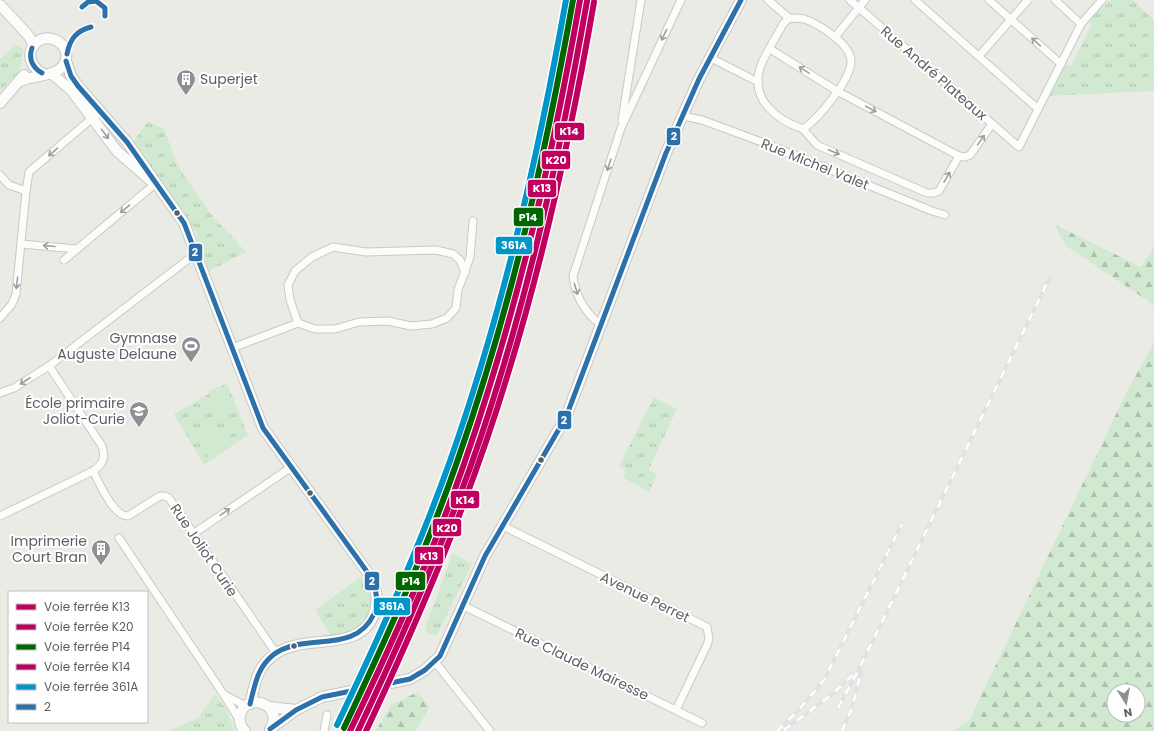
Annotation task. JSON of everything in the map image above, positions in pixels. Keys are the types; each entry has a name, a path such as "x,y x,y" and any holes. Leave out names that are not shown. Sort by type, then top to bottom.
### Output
{"street":[{"path":"621,128 641,0"},
{"path":"600,324 584,307 574,287 573,276 621,128 681,0"},
{"path":"269,730 296,710 322,697 402,681 418,675 435,662 444,649 482,562 566,417 666,153 710,58 741,0"},
{"path":"768,0 789,18 803,19 815,24 835,37 844,47 851,60 848,76 818,117 803,129"},
{"name":"Rue André Plateaux","path":"850,0 1019,147 1038,109"},
{"path":"835,37 864,0"},
{"path":"915,0 1038,109 1081,24 1102,0"},
{"path":"989,0 1061,64"},
{"path":"979,56 1028,0"},
{"path":"1055,0 1081,24"},
{"path":"0,5 28,35 34,45"},
{"path":"789,18 783,24 760,68 758,82 762,99 769,110 787,123 803,129 817,145 928,192 934,193 939,191 958,156"},
{"path":"22,81 31,61 31,50 34,45 42,39 53,38 58,40 65,48 66,61 71,76 117,151 155,184"},
{"path":"770,49 837,91 958,156 965,157 970,155 992,124"},
{"path":"710,58 758,82"},
{"path":"31,61 36,69 48,74 71,90 96,115 127,142 155,184 184,223 260,422 290,468 368,573 375,587 377,598 374,613 367,626 360,632 347,639 299,644 276,653 260,668 248,705 241,713 242,728"},
{"path":"0,103 22,81 34,75 48,74 61,69 66,61"},
{"path":"0,318 12,304 16,294 29,172 96,115"},
{"name":"Rue Michel Valet","path":"683,116 702,120 767,144 945,215"},
{"path":"117,151 127,142"},
{"path":"0,175 9,185 26,191"},
{"path":"64,260 155,184"},
{"path":"232,348 298,323 315,329 328,329 359,322 388,321 411,326 432,324 447,318 456,308 458,290 470,257 473,221"},
{"path":"21,244 77,249"},
{"path":"298,323 290,300 288,285 295,271 312,257 333,247 366,252 436,250 453,254 460,260 465,273"},
{"path":"0,393 14,388 49,366 190,258 196,255"},
{"path":"0,516 93,472 101,465 104,458 102,446 49,366"},
{"path":"193,534 290,468"},
{"name":"Rue Joliot Curie","path":"93,472 115,510 123,516 132,514 160,496 165,496 168,498 276,653"},
{"name":"Avenue Perret","path":"502,526 707,627 709,639 707,645 676,710"},
{"path":"119,538 224,695 242,728"},
{"name":"Rue Claude Mairesse","path":"462,605 702,723"},
{"path":"435,662 490,731"},
{"path":"256,682 273,720 269,730"},
{"path":"224,695 248,705 266,705 296,710"},
{"path":"324,731 327,715"}],"green space":[{"path":"1110,0 1133,0 1154,20 1154,91 1048,96 1064,64 1071,67 1091,25 1089,20"},
{"path":"16,45 24,50 19,72 0,91 0,59"},
{"path":"147,121 164,129 177,164 210,213 246,252 209,271 196,233 184,212 154,177 132,144"},
{"path":"1054,224 1141,267 1154,247 1154,305 1066,246"},
{"path":"1154,343 1154,731 953,731 970,719 1127,391"},
{"path":"227,383 248,435 204,465 174,414"},
{"path":"218,386 231,406 221,413 208,392"},
{"path":"654,397 677,409 649,469 657,474 649,492 624,478 625,470 619,466"},
{"path":"216,425 230,445 210,459 196,439"},
{"path":"453,553 472,564 437,635 429,634 425,628"},
{"path":"361,577 369,591 371,599 370,613 367,620 355,631 331,636 315,610"},
{"path":"418,692 430,707 415,731 376,731 391,705"},
{"path":"215,694 227,710 234,731 169,731 198,718"}],"railway":[{"path":"838,708 858,671 1049,279"},
{"path":"777,731 797,712 824,680 902,524"},
{"path":"842,731 852,708 861,672"},
{"path":"784,730 830,696 853,675"}],"rail line":[{"name":"361A","path":"337,725 383,627 425,528 469,405 503,290 531,175 544,117 566,0"},
{"name":"P14","path":"344,728 389,630 432,530 457,462 494,349 510,291 538,176 551,117 573,0"},
{"name":"K13","path":"350,731 396,633 439,532 464,464 501,350 517,292 545,177 558,118 580,0"},
{"name":"K20","path":"358,731 403,634 431,568 470,468 507,354 552,179 587,1"},
{"name":"K14","path":"366,731 425,601 493,423 534,284 567,144 594,2"}],"transit line":[{"name":"2","path":"270,729 296,710 322,697 410,679 425,670 440,656 485,556 566,417 666,153 699,79 741,0"},
{"name":"2","path":"82,7 88,2 96,1 105,8 105,16"},
{"name":"2","path":"67,54 74,36 91,27"},
{"name":"2","path":"32,48 32,63 36,69 42,73"},
{"name":"2","path":"66,61 71,76 78,86 127,142 184,223 263,428 368,573 375,588 377,598 376,609 365,627 354,635 342,639 299,644 286,648 273,655 263,665 260,671 250,704"}],"place":[{"name":"Superjet","path":"186,96"},
{"name":"Gymnase Auguste Delaune","path":"191,363"},
{"name":"École primaire Joliot-Curie","path":"139,428"},
{"name":"Imprimerie Court Bran","path":"101,566"}]}
